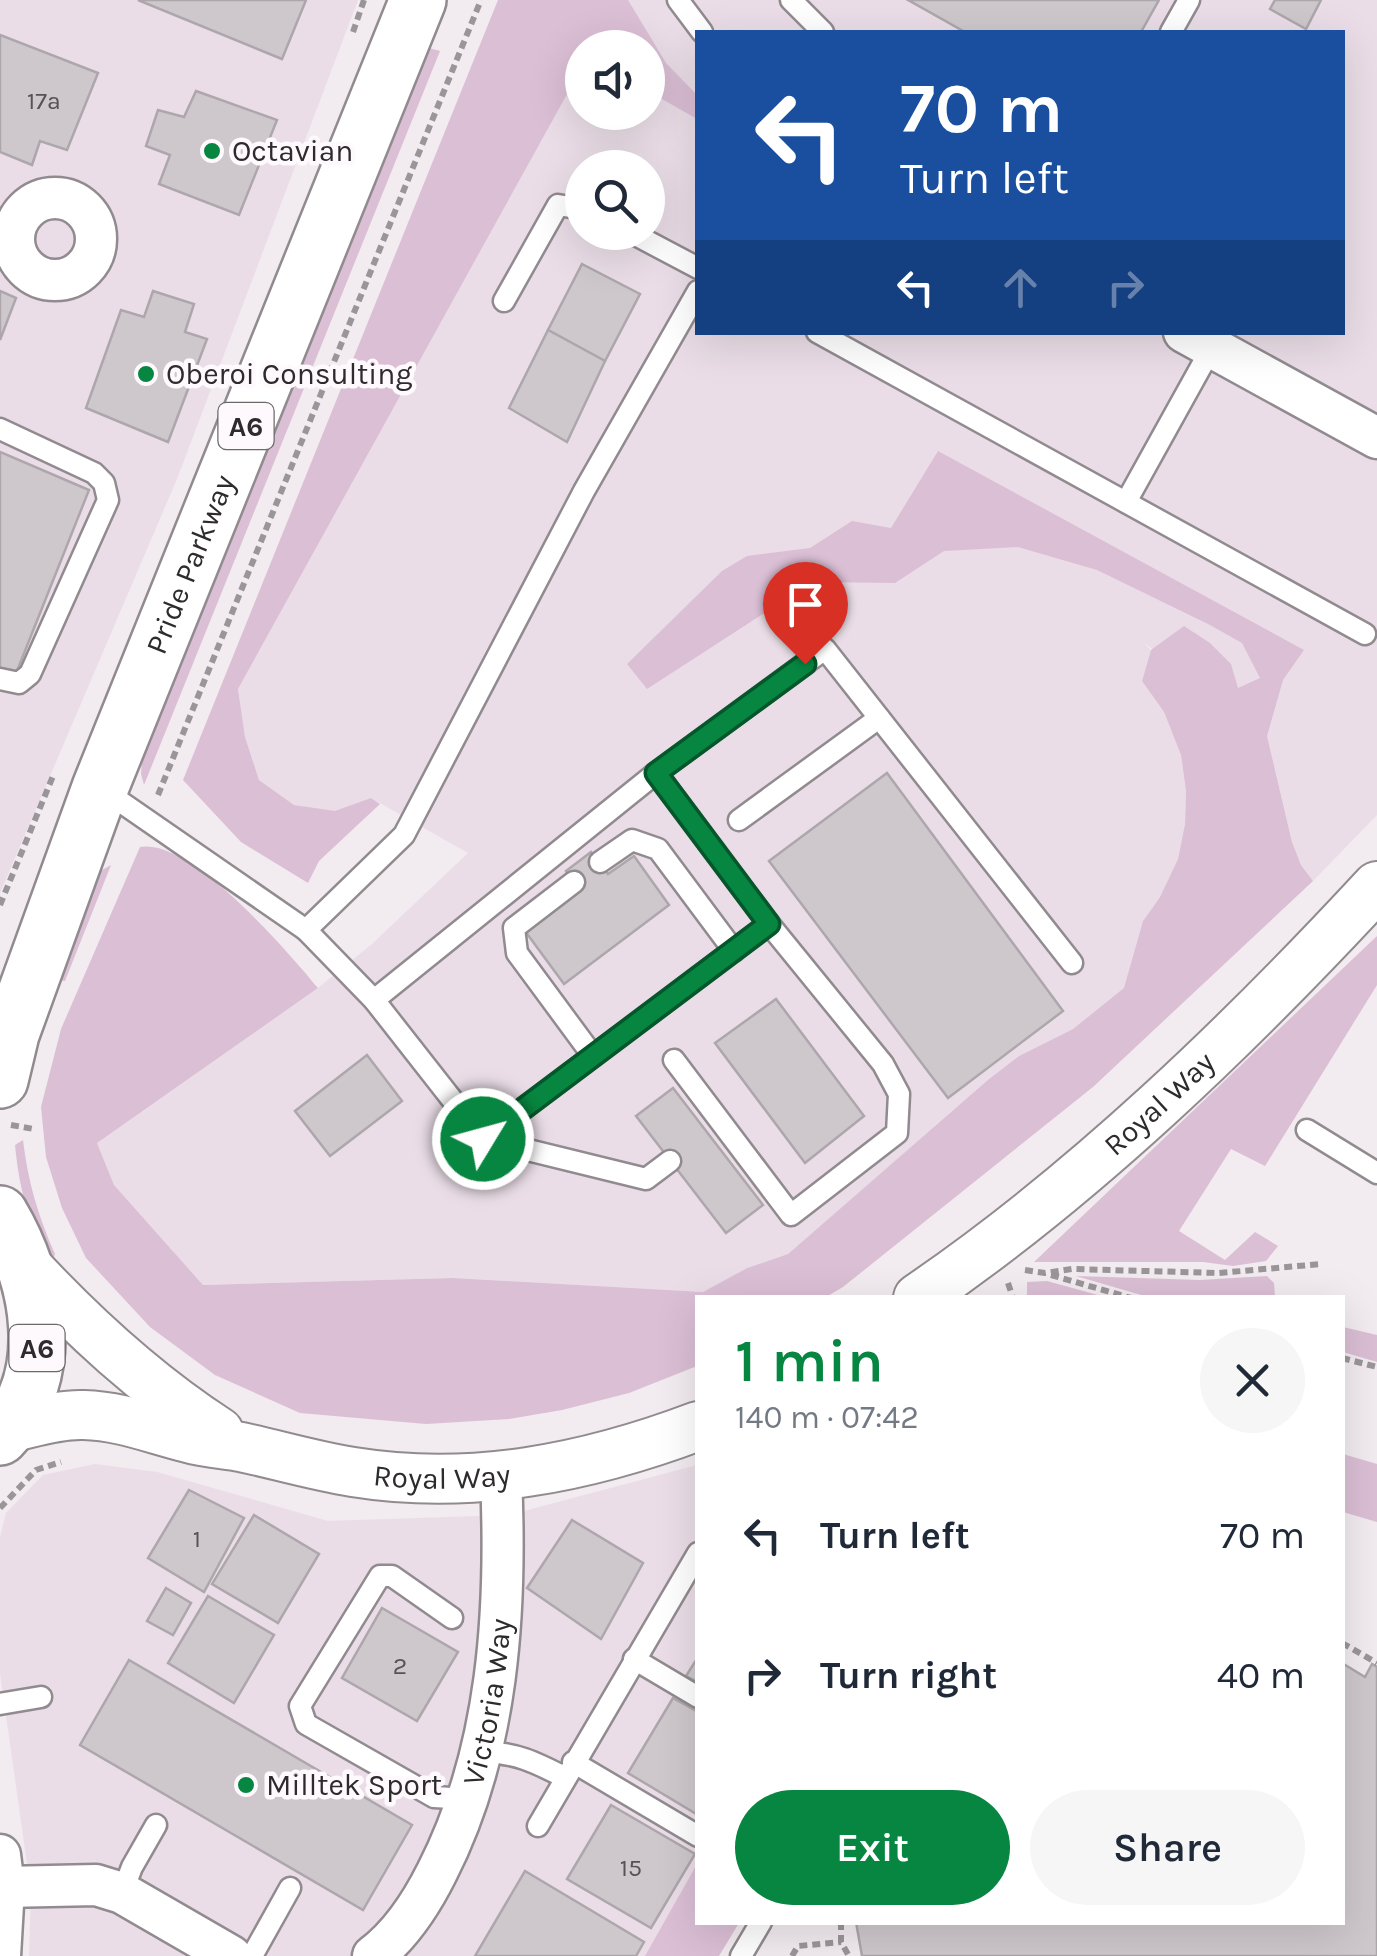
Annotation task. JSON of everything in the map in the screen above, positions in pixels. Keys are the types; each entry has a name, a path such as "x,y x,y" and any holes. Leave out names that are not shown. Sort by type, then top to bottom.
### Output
{"main road":[{"name":"Pride Parkway","path":"0,1080 11,1034 100,788 418,0"},
{"name":"Pride Parkway","path":"0,1006 77,852"},
{"name":"A6","path":"4,1433 30,1391 36,1362 36,1322 12,1238"}],"street":[{"path":"1198,340 1377,438"},
{"name":"Royal Way","path":"922,1295 1050,1196 1148,1112 1253,1013 1377,886"},
{"name":"Royal Way","path":"12,1238 69,1312 133,1371 242,1448"},
{"name":"Royal Way","path":"4,1433 78,1414 142,1423 190,1440 365,1474 501,1477 616,1455 695,1427"},
{"name":"Victoria Way","path":"373,1956 397,1934 425,1896 455,1838 482,1753 494,1685 501,1606 501,1477"},
{"path":"0,1956 2,1871 96,1885 122,1893 231,1956"}],"lane":[{"path":"678,0 700,30"},
{"path":"790,0 821,30"},
{"path":"1171,30 1189,0"},
{"path":"504,301 558,205 565,206"},
{"path":"664,250 695,266"},
{"path":"306,930 404,834 584,491 695,296"},
{"path":"821,335 1366,634"},
{"path":"1126,502 1198,340"},
{"path":"0,429 94,472 104,483 108,500 30,674 19,683 0,680"},
{"path":"374,1000 656,773 826,649 1072,963"},
{"path":"740,820 880,718"},
{"path":"656,773 769,924 883,1064 900,1094 897,1133 792,1215 714,1128 674,1060"},
{"path":"100,788 306,930 374,1000 483,1139 646,1180 663,1167"},
{"path":"600,862 632,840 658,849 734,950"},
{"path":"574,882 514,928 517,953 593,1056"},
{"path":"483,1139 769,924"},
{"path":"1307,1130 1377,1173"},
{"path":"538,1826 695,1557"},
{"path":"452,1618 392,1576 380,1576 300,1706 306,1724 434,1797 468,1799"},
{"path":"634,1659 695,1696"},
{"path":"0,1704 41,1697"},
{"path":"482,1753 500,1752 569,1770 695,1834"},
{"path":"122,1893 132,1866 156,1825"},
{"path":"252,1956 290,1888"},
{"path":"741,1956 758,1925"}],"path":[{"path":"150,820 481,0"},
{"path":"0,1124 34,1129"},
{"path":"1045,1273 1072,1269 1219,1272 1320,1264"},
{"path":"1012,1268 1045,1273 1121,1295"},
{"path":"1345,1359 1377,1368"},
{"path":"1345,1645 1377,1663"},
{"path":"841,1925 841,1942 849,1956"},
{"path":"792,1956 798,1946 841,1942"}],"shaded area":[{"path":"0,0 358,0 177,479 0,893"},
{"path":"498,0 628,0 646,30 565,30 565,98 238,689 245,737 259,780 294,805 335,811 371,798 380,804 319,861 308,883 241,842 183,780"},
{"path":"576,0 1377,0 1377,815 1313,881 1292,842 1267,736 1143,642 1151,650 1142,681 1164,712 1181,755 1185,824 1178,859 1160,897 1143,921 1125,988 1073,1029 1019,1056 989,1079 788,1254 747,1268 703,1292 453,1278 203,1285 114,1185 97,1143 318,988 372,944 468,853 371,798 335,812 294,805 259,780 245,737 238,689 542,138 565,45 565,130 665,130 665,30 569,30"},
{"path":"429,48 440,51 144,785 142,759 210,576"},
{"path":"665,61 695,93 695,118 665,101"},
{"path":"938,451 1304,650 1283,680 1267,736 1292,842 1313,881 1093,1087 843,1287 829,1295 695,1295 695,1367 629,1393 509,1419 426,1424 300,1413 215,1375 150,1327 86,1258 62,1208 46,1157 41,1107 61,1029 140,847 161,849 210,878 262,925 318,988 97,1143 114,1185 203,1285 453,1278 703,1292 747,1268 788,1254 989,1079 1019,1056 1073,1029 1124,988 1143,921 1160,897 1178,859 1185,824 1181,755 1164,712 1142,681 1151,650 1184,626 1210,643 1231,664 1238,688 1260,678 1242,643 1097,570 1018,547 944,551 895,583 812,582 647,689 627,664 722,571 747,556 810,548 852,521 891,528"},
{"path":"111,865 65,981 56,980 97,873"},
{"path":"1377,936 1377,985 1265,1166 1231,1149 1179,1231 1225,1260 1255,1232 1278,1246 1266,1261 1233,1266 1203,1262 1034,1262"},
{"path":"23,1140 34,1198 55,1254 51,1265 23,1194 15,1145"},
{"path":"1076,1276 1200,1280 1267,1276 1274,1283 1275,1295 1141,1295"},
{"path":"1047,1281 1098,1295 1027,1295 1027,1282"},
{"path":"1345,1327 1377,1335 1377,1362 1345,1353"},
{"path":"1345,1455 1377,1464 1377,1522 1345,1513"},
{"path":"95,1464 157,1472 328,1521 509,1515 695,1466 695,1925 700,1925 718,1956 29,1956 31,1892 0,1673 0,1537 6,1513 43,1475"},
{"path":"695,1868 695,1925 738,1925 719,1956 645,1956"}],"building":[{"path":"138,0 306,0 282,59"},
{"path":"908,0 1159,0 1142,30 961,30"},
{"path":"1275,0 1321,0 1306,29 1270,9"},
{"path":"0,35 98,73 67,150 40,141 32,165 0,152"},
{"name":"Octavian","path":"196,91 277,120 239,215 159,184 170,155 146,146 158,110 184,117"},
{"path":"582,264 640,294 605,361 548,330"},
{"path":"0,291 16,298 0,340"},
{"name":"Oberoi Consulting","path":"153,291 194,304 185,332 207,339 168,442 86,408 121,310 144,317"},
{"path":"548,330 605,361 567,442 509,408"},
{"path":"0,452 89,490 15,676 0,670"},
{"path":"887,773 1063,1011 948,1098 769,861"},
{"path":"591,852 608,874 634,856 669,905 564,984 525,931 579,891 566,871"},
{"path":"776,999 864,1116 805,1163 715,1043"},
{"path":"367,1055 402,1101 330,1156 295,1111"},
{"path":"673,1088 763,1205 726,1233 636,1116"},
{"path":"189,1490 244,1518 204,1592 148,1558"},
{"path":"254,1515 319,1554 278,1623 212,1584"},
{"path":"572,1520 643,1563 601,1639 527,1588"},
{"path":"166,1588 191,1603 173,1635 147,1621"},
{"path":"208,1596 274,1635 234,1703 168,1663"},
{"path":"382,1608 458,1652 417,1721 342,1678"},
{"name":"Milltek Sport","path":"129,1660 412,1825 363,1910 80,1745"},
{"path":"695,1662 695,1680 686,1676"},
{"path":"1372,1664 1377,1667 1377,1956 862,1956 857,1925 1345,1925 1345,1665 1365,1677"},
{"path":"673,1698 695,1710 695,1813 628,1773"},
{"path":"611,1805 695,1854 651,1928 567,1879"},
{"path":"525,1871 644,1942 636,1956 475,1956"}],"place":[{"name":"Octavian","path":"212,151"},
{"name":"Oberoi Consulting","path":"146,374"},
{"name":"Milltek Sport","path":"246,1785"}],"route":[{"path":"483,1139 769,924 656,773 805,664"}]}
